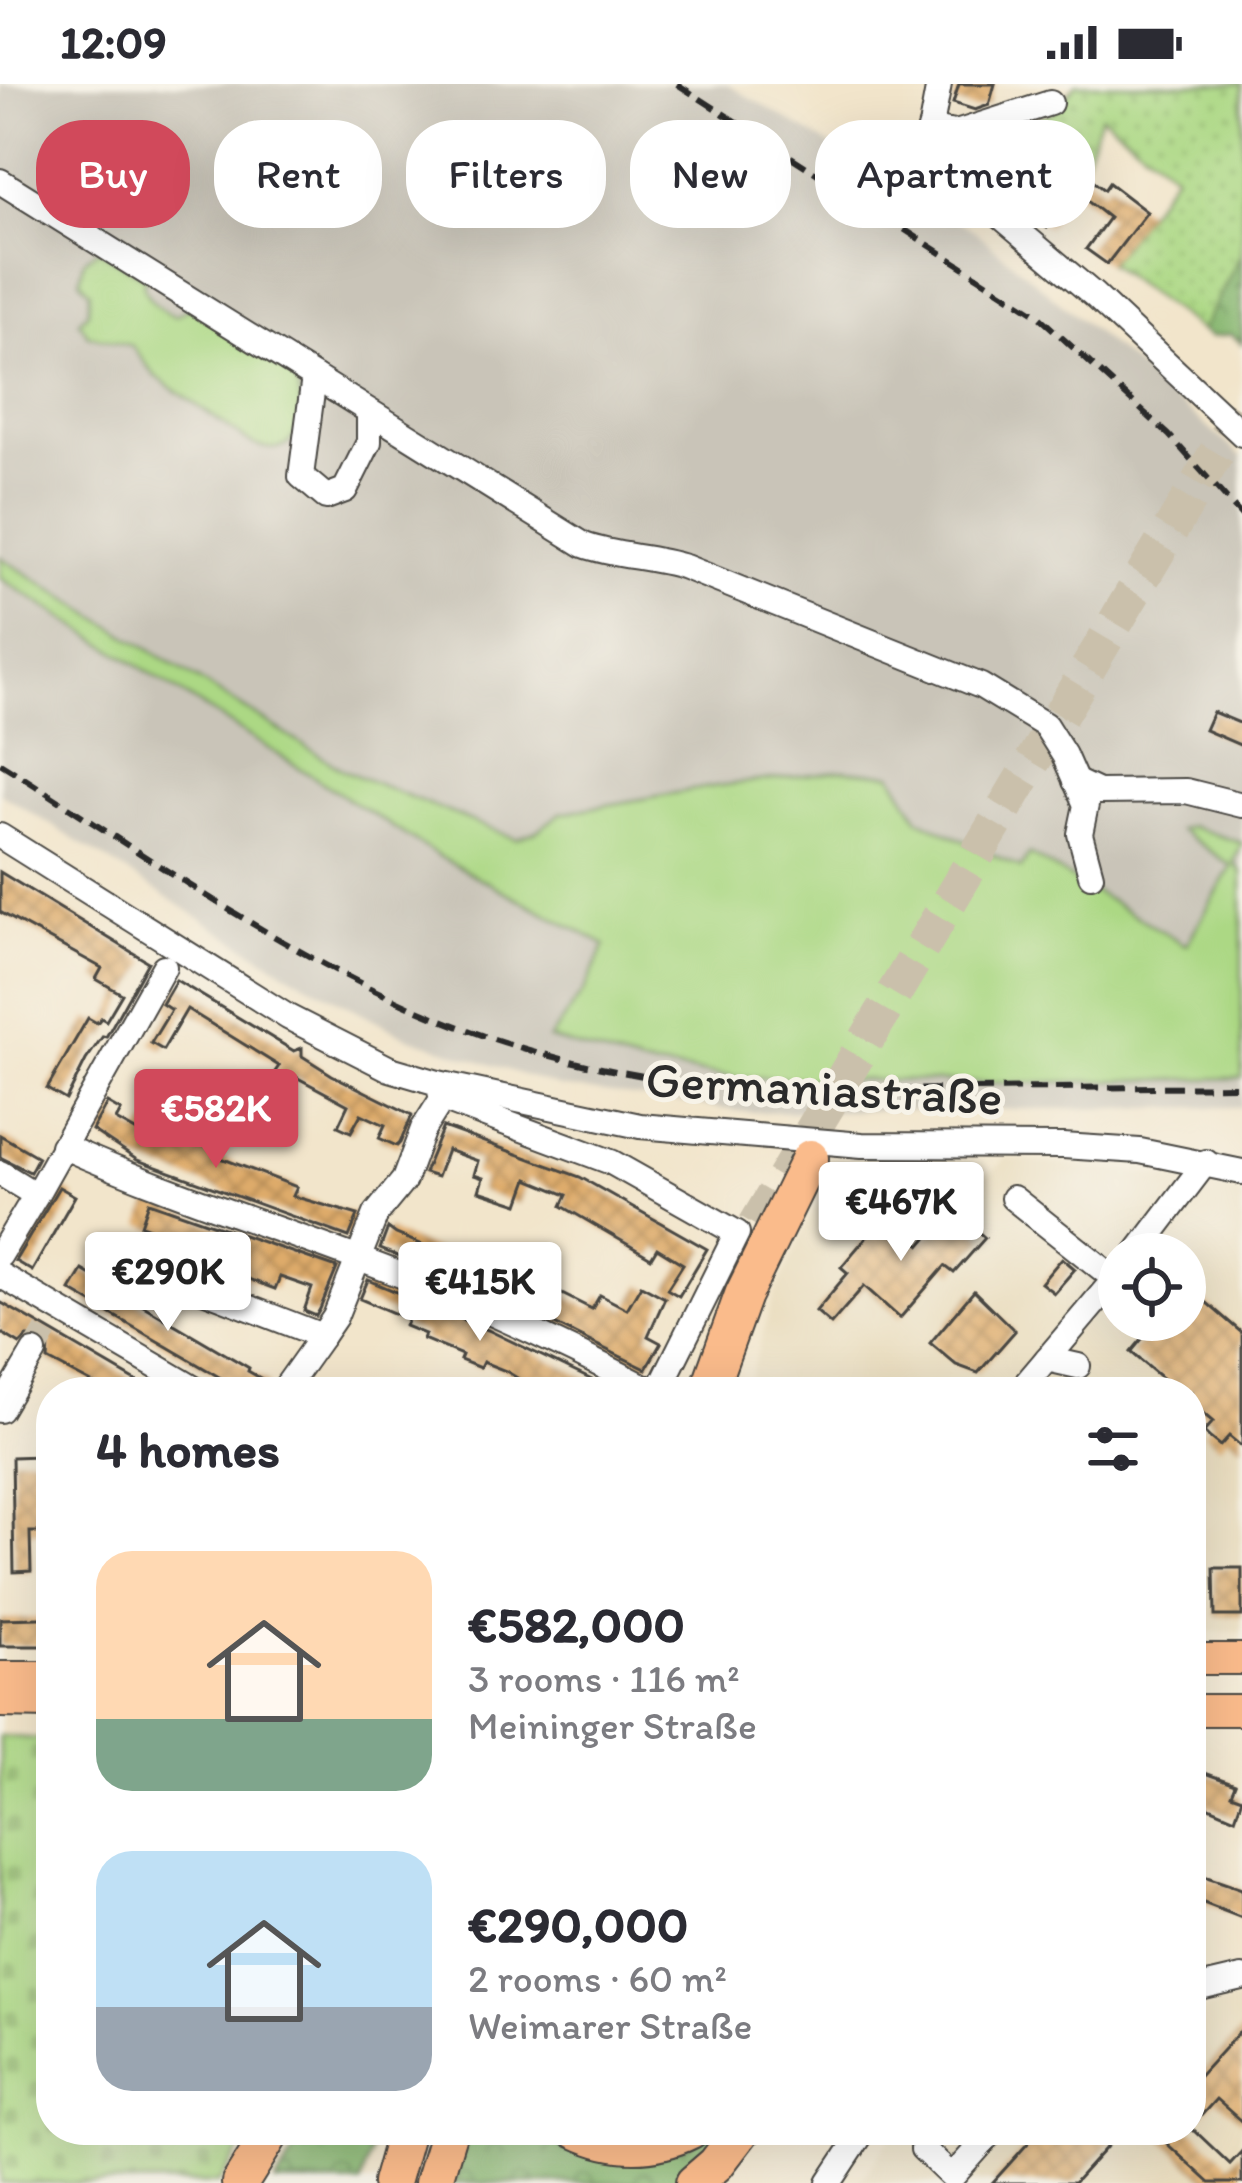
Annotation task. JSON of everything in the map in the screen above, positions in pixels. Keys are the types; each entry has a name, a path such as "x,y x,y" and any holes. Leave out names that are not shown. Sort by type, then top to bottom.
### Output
{"highway":[{"path":"713,1377 743,1295 810,1158"},
{"path":"240,2183 264,2145"},
{"path":"262,2183 285,2145"},
{"path":"391,2183 402,2145"},
{"path":"433,2183 444,2145"},
{"path":"694,2183 731,2145"}],"main road":[{"path":"1206,1659 1242,1659"},
{"path":"0,1678 36,1677"},
{"path":"0,1702 36,1703"},
{"path":"1206,1710 1242,1710"}],"street":[{"path":"933,120 939,84"},
{"path":"998,120 1050,104"},
{"path":"0,182 584,545 611,555 652,556 685,567 981,686 1045,725 1086,805 1080,834 1090,875"},
{"path":"1015,228 1242,434"},
{"path":"314,377 301,476 326,497 345,490 368,442 369,412"},
{"path":"1075,781 1098,792 1186,791 1242,805"},
{"name":"Germaniastraße","path":"2,843 288,1017 390,1069 610,1162 737,1233 664,1377"},
{"path":"0,1256 164,967"},
{"path":"293,1377 335,1317 376,1214 404,1180 440,1091"},
{"name":"Germaniastraße","path":"440,1091 654,1127 862,1145 1140,1151 1242,1172"},
{"path":"62,1146 133,1178 358,1259 549,1338 626,1377"},
{"path":"1152,1233 1206,1162"},
{"path":"0,1173 35,1195"},
{"path":"1013,1198 1098,1262"},
{"path":"0,1275 47,1331 162,1377"},
{"path":"185,1283 322,1336"},
{"path":"1032,1377 1098,1299"},
{"path":"0,1410 47,1331"},
{"path":"1047,1359 1078,1366"},
{"path":"1206,1986 1242,1978"},
{"path":"829,2183 854,2145"},
{"path":"870,2145 877,2156"},
{"path":"923,2145 922,2150 952,2177 981,2145"}],"shaded area":[{"path":"0,84 727,84 788,120 630,120 630,228 791,228 791,122 815,136 815,228 970,228 1242,456 1242,1107 746,1112 559,1087 405,1036 288,973 0,793"},
{"path":"1005,1158 1190,1180 1242,1194 1242,1632 1206,1631 1206,1377 750,1377 773,1300 813,1209 827,1199 844,1197 869,1211 898,1212 994,1170"},
{"path":"1242,1999 1242,2183 859,2183 886,2145 1206,2145 1206,2008"}],"green space":[{"path":"1076,84 1242,84 1242,253 1201,331 1108,264 1175,174 1101,115 1095,132 1095,120 1031,120 1053,112"},
{"path":"98,249 146,279 148,295 163,310 175,316 191,307 295,377 300,420 289,442 266,448 249,442 155,376 132,346 88,335 79,321 88,312 90,292 80,280 84,260"},
{"path":"1242,253 1242,343 1231,334 1211,337 1201,331"},
{"path":"0,557 345,771 516,839 561,813 710,787 844,770 892,774 919,819 1021,868 1029,854 1186,945 1232,866 1179,830 1190,826 1242,843 1234,862 1242,873 1242,1078 1004,1083 736,1077 643,1066 549,1039 584,991 605,945 438,856 0,578"},
{"path":"0,1736 36,1739 36,2145 243,2145 219,2183 0,2183"},
{"path":"299,2145 372,2145 361,2183 276,2183"},
{"path":"465,2145 574,2145 592,2155 628,2159 689,2145 717,2145 695,2171 677,2183 453,2183"}],"building":[{"path":"959,84 995,84 989,105 975,110 953,103"},
{"path":"1095,183 1104,190 1109,183 1147,212 1107,264 1086,249 1109,218 1095,207"},
{"path":"1213,712 1242,724 1242,746 1205,730"},
{"path":"0,872 148,962 66,1100 47,1089 88,1018 106,1021 122,994 96,979 102,968 0,912"},
{"path":"176,980 294,1051 302,1048 302,1056 332,1075 412,1115 400,1143 397,1146 379,1138 385,1125 361,1114 351,1132 338,1126 348,1105 296,1077 286,1093 268,1082 279,1066 187,1009 163,1050 151,1043 171,1010 162,1004"},
{"path":"107,1103 121,1111 116,1120 139,1133 150,1121 223,1150 221,1158 297,1187 293,1196 358,1215 349,1237 137,1160 92,1130"},
{"path":"443,1127 580,1177 707,1249 679,1296 667,1289 683,1264 657,1248 651,1258 562,1206 567,1195 528,1179 519,1204 479,1191 483,1178 474,1175 478,1161 447,1150 437,1177 424,1173"},
{"path":"0,1135 38,1157 30,1172 0,1157"},
{"path":"59,1187 75,1196 32,1271 15,1261"},
{"path":"149,1202 337,1268 316,1316 304,1311 312,1288 280,1277 275,1289 190,1257 186,1267 174,1271 169,1284 164,1282 179,1239 141,1225"},
{"path":"952,1209 985,1238 954,1273 945,1266 900,1318 864,1286 831,1324 816,1311 848,1273 841,1267 885,1215 921,1245"},
{"path":"388,1228 549,1297 552,1289 592,1309 600,1295 627,1309 641,1285 665,1298 648,1336 661,1343 646,1369 508,1301 380,1249"},
{"path":"1062,1258 1075,1269 1054,1293 1041,1283"},
{"path":"82,1270 258,1377 219,1377 70,1290"},
{"path":"368,1280 586,1377 516,1377 483,1362 480,1368 423,1339 425,1334 405,1326 408,1319 360,1299"},
{"path":"974,1291 1015,1331 978,1373 956,1365 930,1343"},
{"path":"0,1302 129,1377 80,1377 48,1360 49,1345 41,1337 27,1337 20,1344 0,1332"},
{"path":"1206,1302 1242,1333 1242,1447 1229,1436 1220,1446 1206,1434 1213,1422 1206,1416 1206,1377 1160,1377 1131,1352 1140,1341 1206,1341"},
{"path":"36,1456 31,1571 14,1572 12,1457"},
{"path":"1214,1568 1242,1568 1242,1616 1215,1616"},
{"path":"36,1618 36,1646 0,1646 0,1619"},
{"path":"1206,1773 1235,1784 1231,1794 1242,1798 1235,1818 1206,1805"},
{"path":"1206,1877 1242,1889 1242,1918 1206,1904"},
{"path":"1242,2029 1242,2122 1216,2099 1206,2110 1206,2069"},
{"path":"1206,2141 1230,2164 1242,2151 1242,2183 1210,2183 1168,2145 1206,2145"},
{"path":"1026,2145 1108,2145 1074,2183 992,2183"}],"tunnel":[{"path":"728,1272 1242,410"},
{"path":"34,1352 47,1330"}],"railway":[{"path":"677,84 1035,313 1169,435 1242,516"},
{"path":"0,763 208,897 315,959 425,1013 558,1058 696,1084 789,1091 1242,1086"}]}
